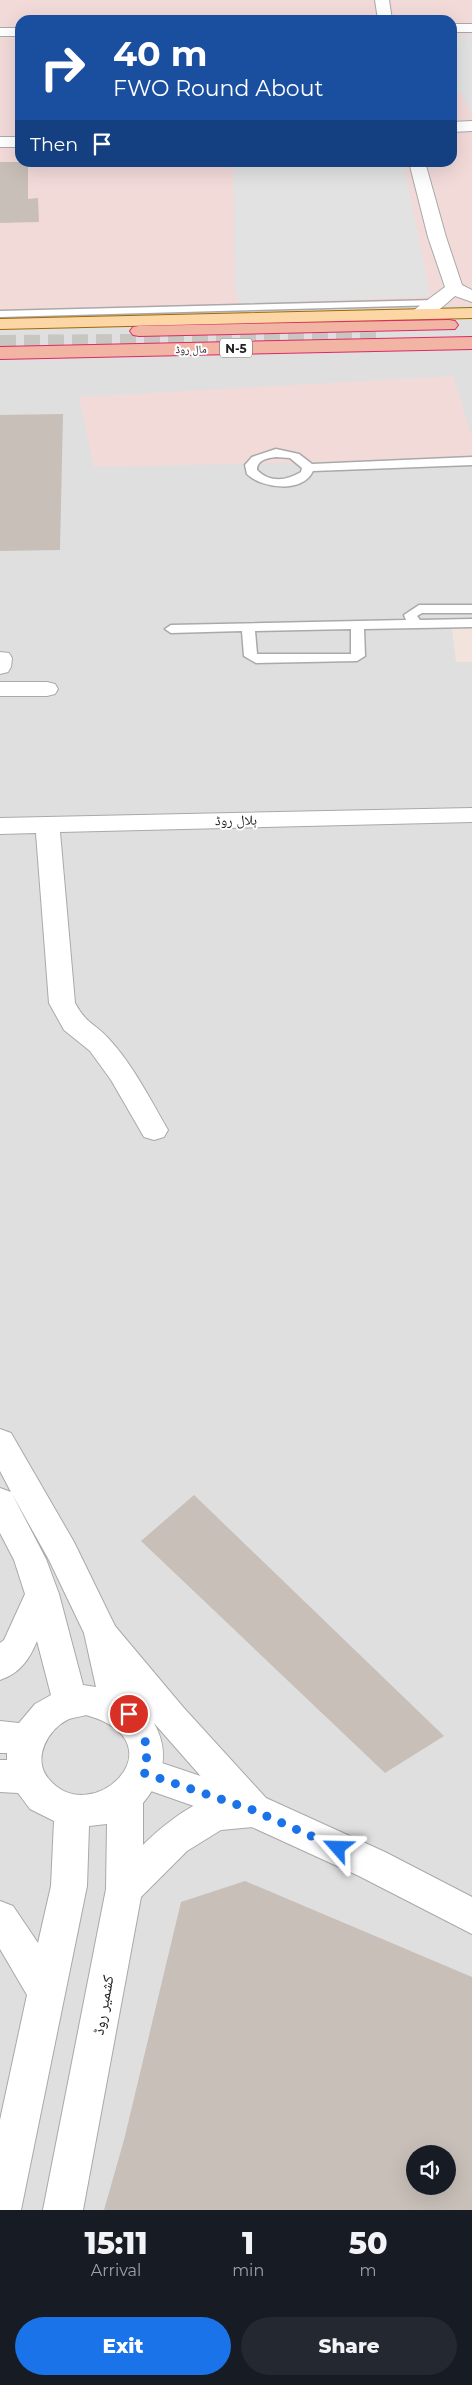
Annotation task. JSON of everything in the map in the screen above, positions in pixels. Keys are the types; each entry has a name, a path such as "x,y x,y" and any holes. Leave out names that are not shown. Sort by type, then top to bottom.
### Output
{"highway":[{"name":"مال روڈ","path":"28,334 472,324"},
{"name":"مال روڈ","path":"0,353 472,343"},
{"path":"0,360 92,351"}],"main road":[{"path":"0,324 427,308 472,313"}],"street":[{"path":"382,0 384,15"},
{"path":"457,28 472,28"},
{"path":"0,32 15,32"},
{"path":"457,127 472,126"},
{"path":"0,132 15,132"},
{"path":"457,136 472,136"},
{"path":"0,142 15,142"},
{"path":"418,167 437,237 454,288 472,297"},
{"path":"427,308 454,288"},
{"path":"0,689 47,689"},
{"name":"ہلال روڈ","path":"0,826 472,815"},
{"path":"47,825 62,1003 73,1024 99,1044 121,1074 154,1130"},
{"path":"0,1442 62,1552 102,1633 171,1718 253,1810"},
{"path":"0,1501 30,1559 42,1594 70,1703"},
{"path":"0,1665 16,1650 42,1594"},
{"path":"102,1633 118,1707"},
{"path":"86,1700 103,1702 118,1707 134,1719 144,1735 148,1748 134,1785 100,1810 72,1811 50,1803 14,1777 24,1758 14,1738 35,1727 45,1717 70,1703 86,1700"},
{"path":"134,1785 253,1810 372,1864 472,1916"},
{"name":"کشمیر روڈ","path":"62,2210 100,2022 124,1890 134,1785"},
{"path":"124,1890 174,1839 215,1814 253,1810"},
{"path":"1,2210 48,1994 69,1886 72,1811"},
{"path":"0,1919 8,1928 48,1994"}],"lane":[{"path":"0,314 427,308"},
{"path":"308,468 472,461"},
{"path":"417,624 410,615 418,609 472,609"},
{"path":"171,629 472,623"},
{"path":"248,628 251,656 256,659 352,658 358,656 357,625"}],"shaded area":[{"path":"0,0 472,0 472,2210 0,2210"},
{"path":"0,0 472,0 472,305 0,320"},
{"path":"472,34 472,114 461,92 457,92 457,35"},
{"path":"233,167 405,167 430,296 240,304 235,292"},
{"path":"453,376 472,437 472,459 94,467 79,397"},
{"path":"452,627 472,627 472,662 456,662"}],"building":[{"path":"0,162 15,162 15,167 28,167 28,199 38,198 39,222 0,223"},
{"path":"63,414 60,550 0,551 0,415"},
{"path":"194,1495 444,1736 385,1773 141,1541"},
{"path":"245,1881 472,1977 472,2210 104,2210 124,2140 181,1902"}],"tunnel":[{"path":"0,343 381,340"}],"route":[{"path":"129,1714 138,1724 148,1748 144,1773 253,1810 338,1848"}]}
